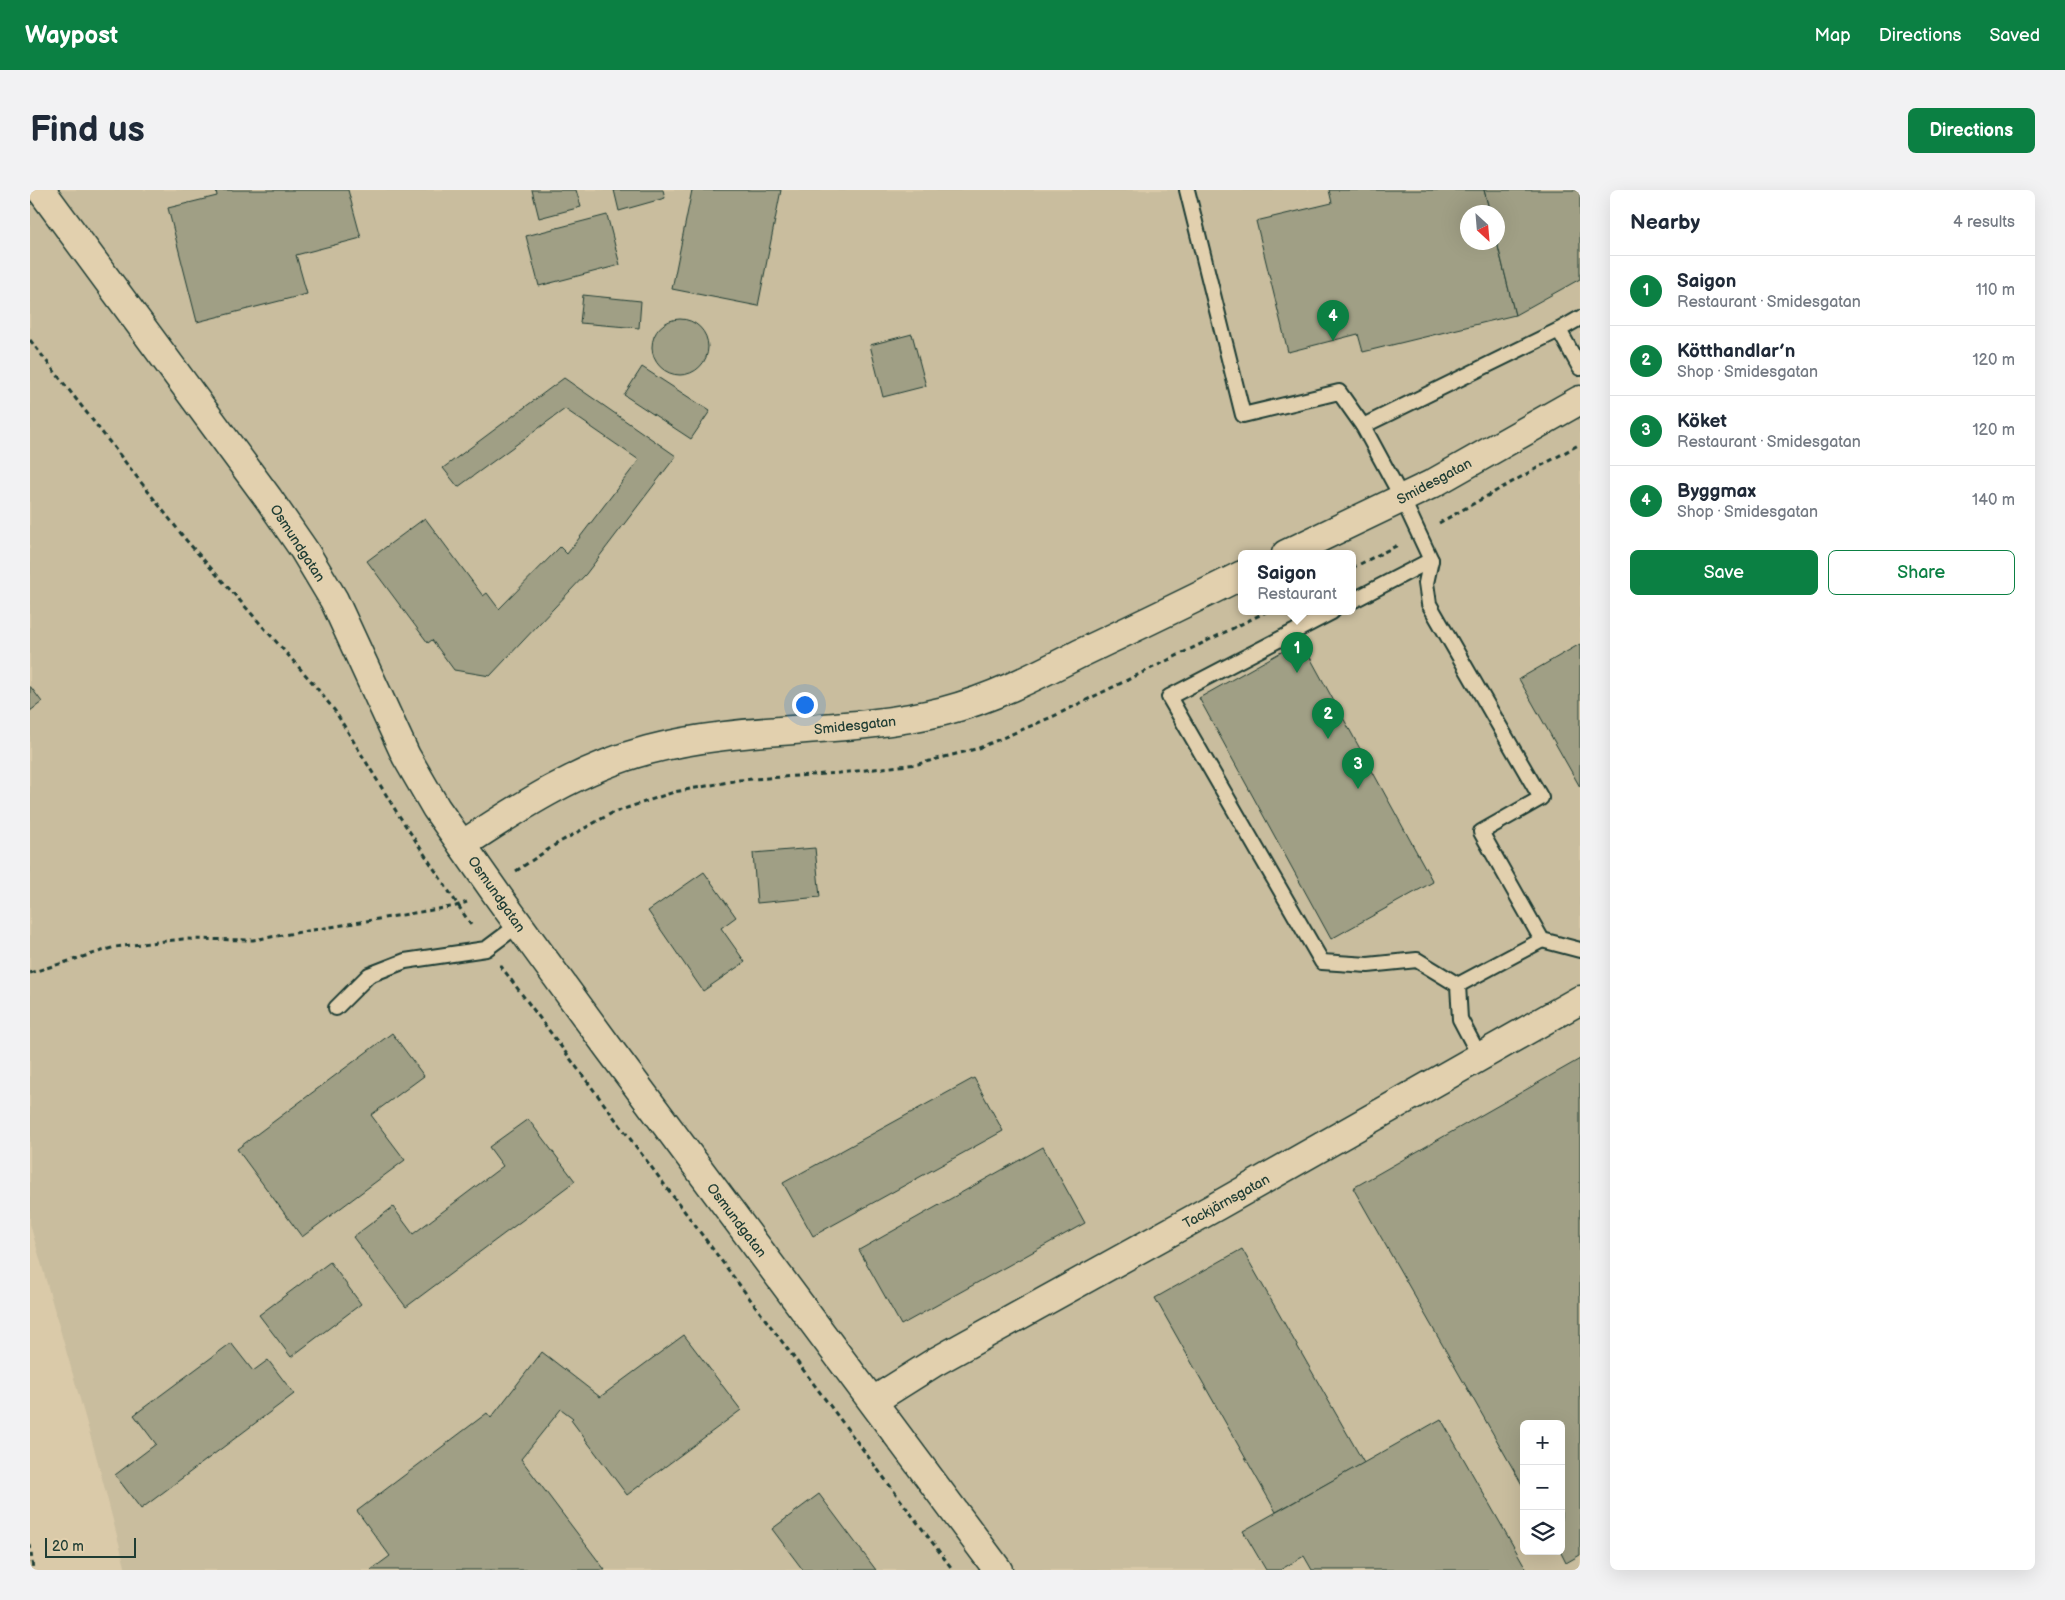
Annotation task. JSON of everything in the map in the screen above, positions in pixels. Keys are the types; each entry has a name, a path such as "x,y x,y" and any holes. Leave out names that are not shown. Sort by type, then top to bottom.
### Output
{"street":[{"name":"Osmundgatan","path":"52,193 304,550 334,600 406,756 436,808 518,925 998,1570"},
{"name":"Smidesgatan","path":"1294,550 1432,484 1580,400"},
{"name":"Smidesgatan","path":"462,845 556,786 594,768 648,750 708,738 860,726 904,720 947,710 993,695 1238,577"},
{"name":"Tackjärnsgatan","path":"873,1401 935,1362 1217,1206 1580,1000"}],"lane":[{"path":"1187,190 1243,415 1339,392 1363,426 1402,498 1430,560 1426,583 1428,604 1541,798 1481,832 1542,940"},
{"path":"1363,426 1580,318"},
{"path":"1559,330 1580,368"},
{"path":"1356,599 1430,560"},
{"path":"1326,615 1169,697 1322,962 1368,965 1417,960 1458,985"},
{"path":"336,1008 369,975 405,961 486,949 518,925"},
{"path":"1458,985 1542,940 1580,950"},
{"path":"1458,985 1460,1020 1480,1057"}],"path":[{"path":"1356,566 1419,535 1580,444"},
{"path":"30,973 115,947 183,939 253,940 456,906 466,903 558,844 612,814 674,792 739,780 839,773 918,764 979,748 1054,716 1260,615"},
{"path":"30,1544 33,1570"}],"shaded area":[{"path":"30,190 1580,190 1580,1570 126,1570 97,1459 30,1224"}],"building":[{"path":"216,190 348,190 361,238 296,255 307,294 197,322 168,208 217,196"},
{"path":"532,190 576,190 581,207 539,218"},
{"path":"614,190 663,190 665,198 619,211"},
{"path":"692,190 781,190 758,306 672,289"},
{"path":"1329,190 1484,190 1488,205 1460,205 1460,250 1499,250 1515,315 1363,352 1358,334 1288,352 1256,221 1332,203"},
{"path":"1484,190 1580,190 1580,279 1515,315 1499,250 1505,250 1505,205 1488,205"},
{"path":"607,215 620,265 539,286 526,236"},
{"path":"583,295 641,301 639,328 580,323"},
{"path":"674,319 686,319 696,323 704,331 708,347 704,363 696,371 686,375 674,375 664,371 656,363 652,353 652,341 656,331 664,323"},
{"path":"912,334 926,386 883,397 870,345"},
{"path":"642,367 710,411 691,439 624,395"},
{"path":"564,378 676,456 586,574 490,676 454,670 432,640 428,643 367,561 425,518 483,596 487,593 499,609 560,547 567,554 639,460 565,409 458,487 443,468"},
{"path":"1301,641 1433,882 1331,939 1199,698"},
{"path":"1580,644 1580,787 1519,679"},
{"path":"30,686 42,702 30,711"},
{"path":"815,848 820,897 757,903 753,853"},
{"path":"704,872 736,917 721,928 745,962 703,991 648,911"},
{"path":"392,1033 424,1076 371,1115 405,1160 302,1237 237,1149"},
{"path":"1580,1059 1580,1555 1566,1563 1562,1555 1565,1555 1565,1420 1520,1420 1520,1481 1353,1188"},
{"path":"974,1078 1003,1131 813,1236 783,1183"},
{"path":"528,1119 575,1181 406,1307 353,1237 393,1207 413,1234 503,1166 489,1147"},
{"path":"1043,1147 1085,1223 901,1325 859,1250"},
{"path":"1242,1249 1364,1463 1276,1512 1155,1298"},
{"path":"330,1262 361,1304 291,1357 259,1315"},
{"path":"684,1335 741,1410 627,1495 571,1420 573,1418 561,1409 521,1459 605,1570 371,1570 390,1556 357,1511 487,1413 491,1418 542,1352 600,1397"},
{"path":"231,1343 253,1371 268,1360 294,1394 141,1509 115,1475 156,1444 134,1415"},
{"path":"1441,1419 1527,1570 1312,1570 1304,1556 1280,1570 1266,1570 1243,1531"},
{"path":"819,1494 876,1570 803,1570 772,1529"}],"place":[{"name":"Byggmax","path":"1333,341"},
{"name":"Saigon","path":"1297,673"},
{"name":"Kötthandlar’n","path":"1328,739"},
{"name":"Köket","path":"1358,789"}]}
